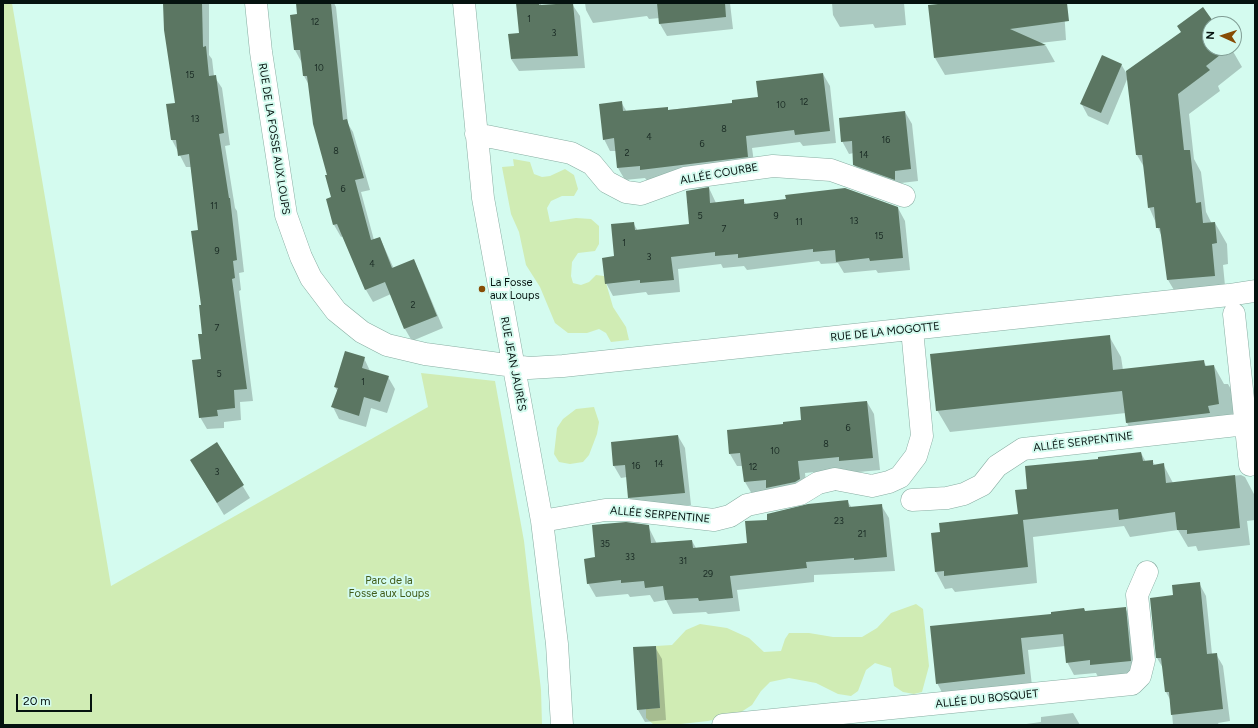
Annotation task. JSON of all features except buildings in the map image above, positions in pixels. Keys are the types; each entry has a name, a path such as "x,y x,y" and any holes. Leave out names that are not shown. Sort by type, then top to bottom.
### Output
{"street":[{"name":"RUE DE LA FOSSE AUX LOUPS","path":"256,3 260,52 286,215 301,257 311,278 336,311 362,332 387,345 425,354 514,366"},
{"name":"RUE JEAN JAURÈS","path":"464,3 483,198 542,521 555,629 562,725"},
{"name":"ALLÉE COURBE","path":"476,134 572,153 592,164 607,182 626,192 641,194 685,178 773,166 831,170 904,196"},
{"name":"RUE DE LA MOGOTTE","path":"514,366 528,368 563,366 1255,291"},
{"path":"1234,314 1250,465"},
{"name":"ALLÉE SERPENTINE","path":"542,521 605,510 628,510 714,520 730,516 747,505 800,494 818,483 835,478 872,486 889,482 900,477 916,456 922,436 912,329"},
{"name":"ALLÉE SERPENTINE","path":"912,500 947,498 964,494 982,484 997,466 1023,449 1246,424"},
{"name":"ALLÉE DU BOSQUET","path":"723,725 1132,684 1140,676 1144,660 1137,595 1147,572"}],"green space":[{"name":"Parc de la Fosse aux Loups","path":"3,3 12,3 111,586 428,407 421,373 495,381 524,541 541,690 542,725 3,725"},
{"path":"513,159 530,162 534,174 542,177 550,176 565,169 574,175 578,189 574,196 562,196 551,201 547,208 550,222 576,218 591,219 599,226 599,244 595,251 578,253 572,262 571,276 573,283 581,285 589,282 596,275 604,276 613,307 626,327 629,340 611,342 606,333 599,329 587,333 568,333 555,323 540,287 526,265 519,232 511,214 502,167 514,166"},
{"path":"594,407 599,422 597,434 589,455 583,462 570,464 559,462 554,454 557,428 563,419 576,409"},
{"path":"916,604 923,609 929,666 922,692 914,694 903,692 894,686 891,668 875,663 866,670 858,691 851,696 838,694 816,683 789,678 770,682 761,691 752,705 738,714 708,721 672,725 653,724 646,718 646,709 660,708 656,646 672,645 686,630 700,624 727,628 749,638 764,652 781,651 785,639 789,633 809,633 833,637 862,637 877,628 891,613"}],"place":[{"name":"La Fosse aux Loups","path":"482,289"}]}
